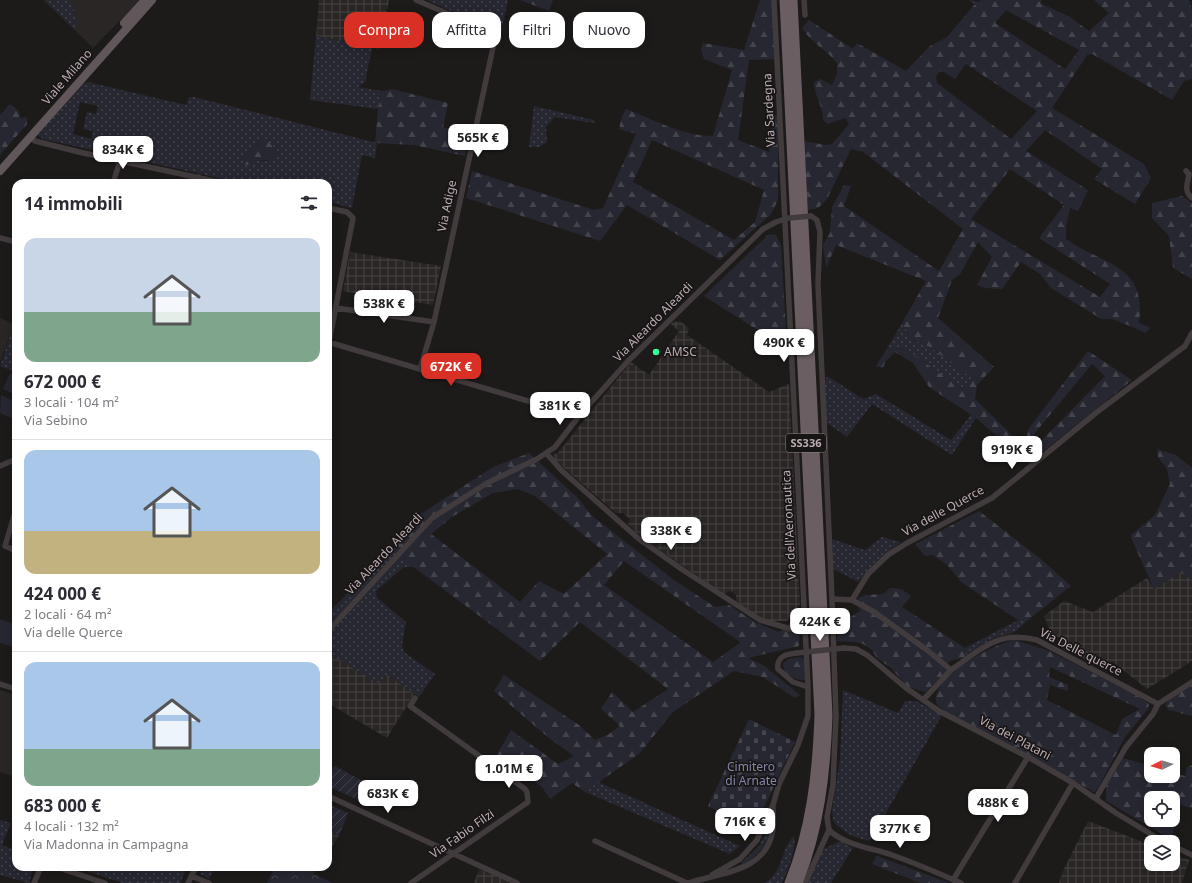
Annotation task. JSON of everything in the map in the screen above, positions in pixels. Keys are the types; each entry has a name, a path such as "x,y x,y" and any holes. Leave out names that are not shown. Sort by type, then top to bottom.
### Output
{"highway":[{"name":"SS336","path":"784,0 819,715 814,793 806,834 789,883"},
{"name":"SS336","path":"793,0 828,715 827,752 822,794 814,836 798,883"}],"main road":[{"name":"Viale Milano","path":"0,165 145,0"},
{"name":"Viale Milano","path":"0,171 152,0"}],"street":[{"name":"Via Adige","path":"416,0 488,31 493,35 494,43 434,322 420,369"},
{"name":"Via Sardegna","path":"774,0 787,218"},
{"path":"804,0 805,16"},
{"path":"30,137 76,152 195,179"},
{"path":"114,179 120,161"},
{"path":"1186,171 1189,174 1186,188 1187,193 1192,198"},
{"path":"332,209 347,212 353,218 332,325"},
{"path":"787,218 811,216 817,220 820,232 818,284 836,716 833,785 827,817 829,830 805,883"},
{"name":"Via Aleardo Aleardi","path":"332,627 432,518 486,484 547,454 555,447 579,416 628,361 763,229 787,218"},
{"name":"Via dell'Aeronautica","path":"773,805 779,784 798,745 808,716 808,687 787,218"},
{"path":"0,238 12,241"},
{"path":"336,308 434,322"},
{"name":"Via delle Querce","path":"852,600 868,574 888,555 906,543 992,498 1097,412 1185,346 1192,333"},
{"path":"332,343 579,416"},
{"path":"547,454 561,470 638,539 760,620 805,633"},
{"path":"0,466 12,461"},
{"path":"12,522 5,546 12,549"},
{"path":"832,599 852,600 874,612 928,650 951,670 923,700"},
{"name":"Via Delle querce","path":"951,670 987,645 1002,638 1013,636 1028,638 1037,640 1158,704"},
{"name":"Via dei Platani","path":"808,687 793,682 778,669 778,663 782,657 797,653 844,648 856,649 867,654 938,711 1028,757 1073,783 1116,813 1152,835"},
{"path":"1096,798 1126,746 1153,714 1158,704 1192,682"},
{"path":"0,684 12,688"},
{"name":"Via Fabio Filzi","path":"411,883 528,802 527,792 410,706 415,698"},
{"path":"953,880 1028,757"},
{"path":"1015,883 1073,783"},
{"path":"332,798 442,847 452,854 516,883"},
{"path":"712,875 740,859 750,850 757,840 773,805"},
{"path":"595,841 688,883 712,875 746,868 760,858 768,845 774,829 773,805"},
{"path":"829,830 844,840 893,855 961,883"},
{"path":"1180,849 1192,855"},
{"path":"34,883 39,871"},
{"path":"68,871 105,883"},
{"path":"188,883 194,871"},
{"path":"191,876 209,883"}],"shaded area":[{"path":"44,0 140,0 93,48"},
{"path":"319,0 389,0 387,12 344,12 344,42 316,36"},
{"path":"350,252 441,266 433,305 343,291"},
{"path":"0,318 12,323 12,329 0,362"},
{"name":"AMSC","path":"680,321 689,328 687,335 769,392 789,384 800,605 787,621 772,621 761,618 736,601 736,595 731,591 723,594 639,535 628,524 630,519 623,513 616,513 556,461 553,456 554,453 557,454 631,362 649,375 679,331 671,325 672,322"},
{"path":"1180,572 1192,580 1192,661 1147,689 1113,662 1104,668 1057,646 1063,639 1051,634 1044,616 1064,601 1093,612 1147,578 1154,589"},
{"path":"332,655 378,683 388,675 414,694 387,738 332,705"},
{"path":"0,690 12,694 12,776 0,772"},
{"path":"1088,821 1144,842 1144,871 1180,871 1180,857 1189,860 1182,883 1059,883 1063,871"},
{"path":"332,832 339,836 332,847"},
{"path":"479,869 508,881 507,883 474,883"},
{"path":"307,871 315,871 313,874"}],"green space":[{"path":"44,0 69,0 75,5 73,15 78,19 75,30"},
{"path":"427,0 508,0 501,34 501,12 453,12"},
{"path":"520,0 553,0 549,11"},
{"path":"760,0 775,0 778,59 749,60 738,140 769,152 773,115 778,115 778,200 771,214 720,260 627,205 600,241 466,198 472,171 594,210 603,208 636,134 619,129 622,116 626,109 680,130 713,136 732,70 704,59 701,50 703,43 744,50","holes":["652,140 764,190 755,222 734,240 633,182"]},
{"path":"969,0 979,2 981,0 1042,0 1040,3 1070,17 1089,31 1109,13 1094,0 1189,0 1192,10 1192,79 1184,81 1172,100 1092,54 1087,55 1052,108 1144,164 1151,178 1135,204 1094,179 1102,169 1045,130 1026,151 1088,190 1078,211 1070,208 1066,227 1066,239 1119,269 1129,277 1136,288 1140,303 1139,323 1150,328 1145,333 1112,319 1101,319 1051,288 1040,274 1021,262 1002,289 985,288 977,285 992,257 978,242 960,274 952,280 938,318 994,367 977,385 975,399 1033,456 1029,464 976,418 929,387 913,363 895,352 885,362 883,368 876,366 888,347 907,350 962,389 972,378 930,347 913,340 902,323 926,281 836,245 826,268 823,245 830,233 832,207 844,185 851,186 844,206 939,271 963,229 863,152 851,149 827,199 818,208 808,210 804,141 826,145 832,144 849,124 845,118 828,124 823,120 822,110 814,87 814,82 820,79 832,85 837,74 837,63 810,38 802,28 809,20 853,49 857,43 906,71 930,46 947,37 975,4","holes":["1006,10 1079,50 1065,69 995,23","966,64 1037,111 1011,139 937,83 936,76 939,72 944,72 955,79","1010,169 1064,205 1039,238 1110,284 1100,297 971,219"]},
{"path":"316,36 344,42 344,48 372,48 365,82 358,87 382,91 378,109 310,100"},
{"path":"88,82 186,105 189,97 194,97 377,143 375,158 362,155 352,208 332,203 332,179 223,179 43,139 38,135 83,83","holes":["80,102 98,106 96,114 87,112 83,129 93,131 91,139 73,134","257,143 270,143 277,153 267,161 256,160 245,155"]},
{"path":"392,89 448,103 443,127 469,134 465,156 414,145 375,143 378,109 382,91"},
{"path":"10,104 19,111 20,118 27,117 27,124 0,155 0,115"},
{"path":"534,106 594,120 594,123 555,117 546,127 547,142 539,147 529,147"},
{"path":"263,140 270,143 277,153 272,160 256,160 254,163 247,165 243,163 242,158 246,153 254,145"},
{"path":"1182,196 1192,203 1192,279 1173,268 1169,236 1152,218 1152,203"},
{"path":"769,234 776,235 781,245 787,349 704,296"},
{"path":"902,323 913,340 930,347 972,378 962,389 907,350 888,347"},
{"path":"12,330 12,370 0,366"},
{"path":"1088,351 1132,380 1041,453 1037,452 1027,435 1029,428","holes":["1092,364 1105,376 1040,442 1034,434"]},
{"path":"10,373 12,374 12,393 3,389"},
{"path":"827,376 863,399 876,394 951,440 971,415 976,418 952,455 872,404 847,437 826,422 824,384"},
{"path":"1,395 12,400 12,418 0,413"},
{"path":"1157,449 1176,455 1192,468 1192,580 1180,572 1154,589 1131,535 1155,515 1170,484 1167,469 1158,457"},
{"path":"529,453 579,499 591,515 674,580 715,607 729,605 755,622 779,632 801,614 799,646 748,658 763,665 800,695 795,698 763,677 734,671 673,712 640,753 585,792 572,783 550,799 542,787 496,756 511,730 558,764 574,756 549,738 494,691 504,675 579,725 595,740 609,734 620,726 601,709 612,692 633,712 668,689 580,622 540,661 392,551 413,519 493,467","holes":["518,489 535,496 607,554 564,594 539,581 520,602 431,534 452,517 493,493","624,561 740,642 740,643 713,662 604,585"]},
{"path":"979,511 1042,560 1071,586 1028,620 1018,620 961,582 947,565 933,555 925,556 915,544"},
{"path":"882,537 901,542 874,564 858,582 833,569 832,539 865,550"},
{"path":"392,551 414,567 404,567 376,591 377,598 406,622 402,645 404,652 435,674 419,697 388,675 378,683 332,655 332,609 359,582 369,578"},
{"path":"890,588 901,589 911,596 902,607 965,648 966,655 963,658 949,661 947,671 925,692 908,687 891,668 877,658 872,650 863,644 837,641 837,635 844,623 860,611 858,598 865,595 883,594"},
{"path":"0,619 12,624 12,647 0,643"},
{"path":"1018,620 1028,620 1015,632 994,638 966,655 965,648"},
{"path":"1016,640 1049,651 1136,695 1149,704 1148,709 1125,737 1098,788 1094,792 1005,742 946,712 937,705 937,695 942,684 952,674 979,655 1006,642","holes":["1050,667 1140,709 1122,719 1116,735 1047,700 1050,685 1068,691 1068,685 1049,677"]},
{"path":"799,657 804,659 805,680 793,678 784,670 783,663 789,659"},
{"path":"1192,685 1192,716 1169,710 1165,706 1169,698"},
{"path":"843,690 898,713 905,701 916,701 942,715 870,841 850,834 841,829 833,821 832,811 840,759"},
{"name":"Cimitero di Arnate","path":"749,719 795,742 754,828 708,806"},
{"path":"1123,758 1144,764 1144,783 1180,783 1180,775 1185,776 1187,767 1192,765 1192,808 1180,805 1180,791 1144,791 1144,823 1106,801 1106,786"},
{"path":"335,766 379,790 371,806 332,788 332,767"},
{"path":"598,782 740,846 730,854 585,792"},
{"path":"332,806 348,813 339,836 332,832"},
{"path":"0,820 11,823 2,845 12,849 12,871 32,871 29,883 0,875"},
{"path":"770,825 768,837 762,849 742,865 742,862 759,846"},
{"path":"1150,827 1174,827 1172,835 1164,835"},
{"path":"794,836 795,841 793,853 782,883 765,883 776,871 789,842"},
{"path":"840,841 853,848 831,883 807,883 820,851"},
{"path":"877,856 949,883 920,883 872,864"},
{"path":"86,871 185,872 180,883 123,883"},
{"path":"202,871 213,871 209,879 200,874"},
{"path":"273,871 308,871 332,883 267,883"}],"place":[{"name":"AMSC","path":"656,352"}]}
